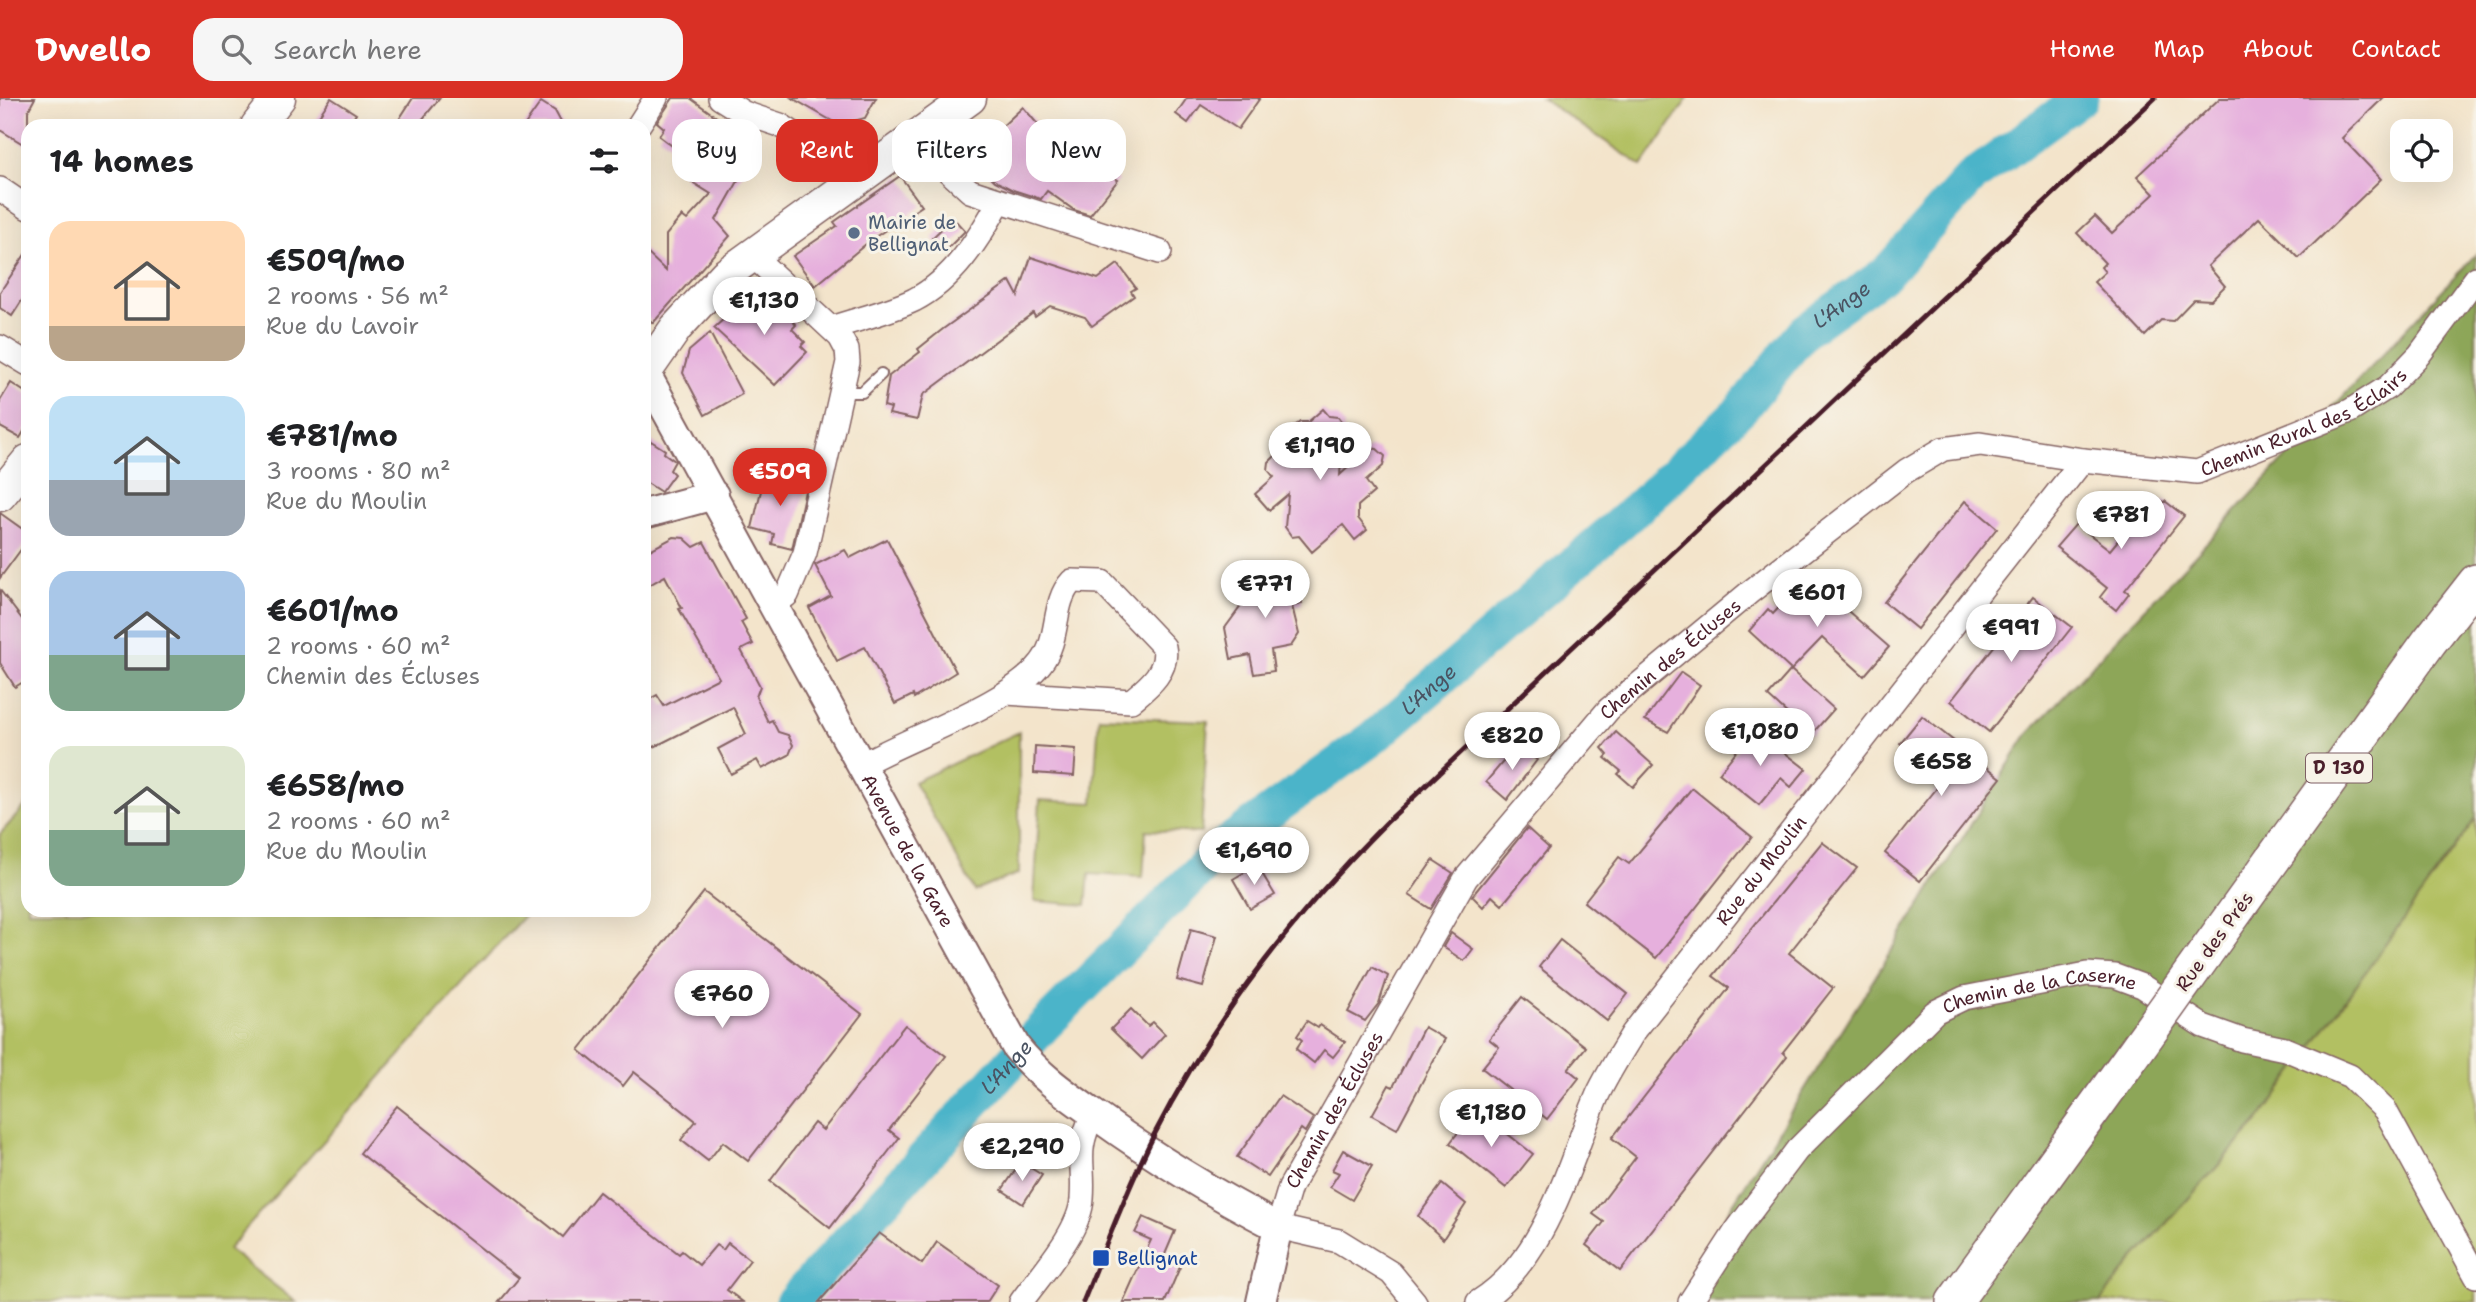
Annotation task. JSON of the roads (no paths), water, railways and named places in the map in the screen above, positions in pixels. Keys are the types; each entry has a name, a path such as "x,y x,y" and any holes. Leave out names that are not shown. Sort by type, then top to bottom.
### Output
{"main road":[{"path":"262,119 279,98"},
{"path":"940,119 970,98"},
{"path":"651,363 697,302 751,254 850,182"},
{"name":"Rue des Prés","path":"1954,1302 2429,642 2476,582"}],"street":[{"path":"642,119 656,98"},
{"path":"720,98 749,106 776,123"},
{"path":"961,182 971,191 999,202 1160,252"},
{"path":"0,189 21,203"},
{"path":"831,328 915,299 946,275 973,247 999,202"},
{"path":"751,254 831,328 847,350 843,392 805,553 787,595 773,604"},
{"name":"Chemin Rural des Éclairs","path":"2083,460 2197,472 2350,411 2388,387 2418,355 2476,278"},
{"path":"0,347 21,360"},
{"name":"Avenue de la Gare","path":"651,384 1004,1027 1031,1066 1050,1084 1093,1114 1218,1196 1278,1227"},
{"name":"Chemin des Écluses","path":"1278,1227 1290,1187 1466,878 1609,709 1760,584 1906,471 1943,449 1980,444 2083,460"},
{"name":"Rue du Moulin","path":"1478,1302 1492,1294 1532,1249 1600,1091 1633,1033 2083,460"},
{"path":"651,512 713,495"},
{"path":"861,765 1006,693 1040,666 1051,649 1063,591 1072,580 1102,582 1164,647 1166,658 1163,668 1131,701 1006,693"},
{"name":"Chemin de la Caserne","path":"1690,1302 1736,1231 1797,1150 1935,1012 1964,998 2087,974 2115,976 2142,986 2203,1026 2242,1040 2285,1049 2350,1076 2385,1110 2476,1276"},
{"path":"1021,1302 1074,1227 1082,1200 1080,1148 1093,1114"},
{"path":"1261,1302 1278,1227 1339,1241 1391,1273 1415,1302"}],"lane":[{"path":"843,392 862,392 881,374"}],"waterway":[{"name":"L'Ange","path":"792,1302 1044,1026 1227,843 1373,738 1641,505 1742,408 1805,331 1887,272 1971,178 2081,98"}],"railway":[{"path":"1083,1302 1135,1176 1177,1092 1230,1009 1319,894 1386,823 2155,98"}],"place":[{"name":"Mairie de Bellignat","path":"854,233"},
{"name":"Bellignat","path":"1101,1258"}]}
